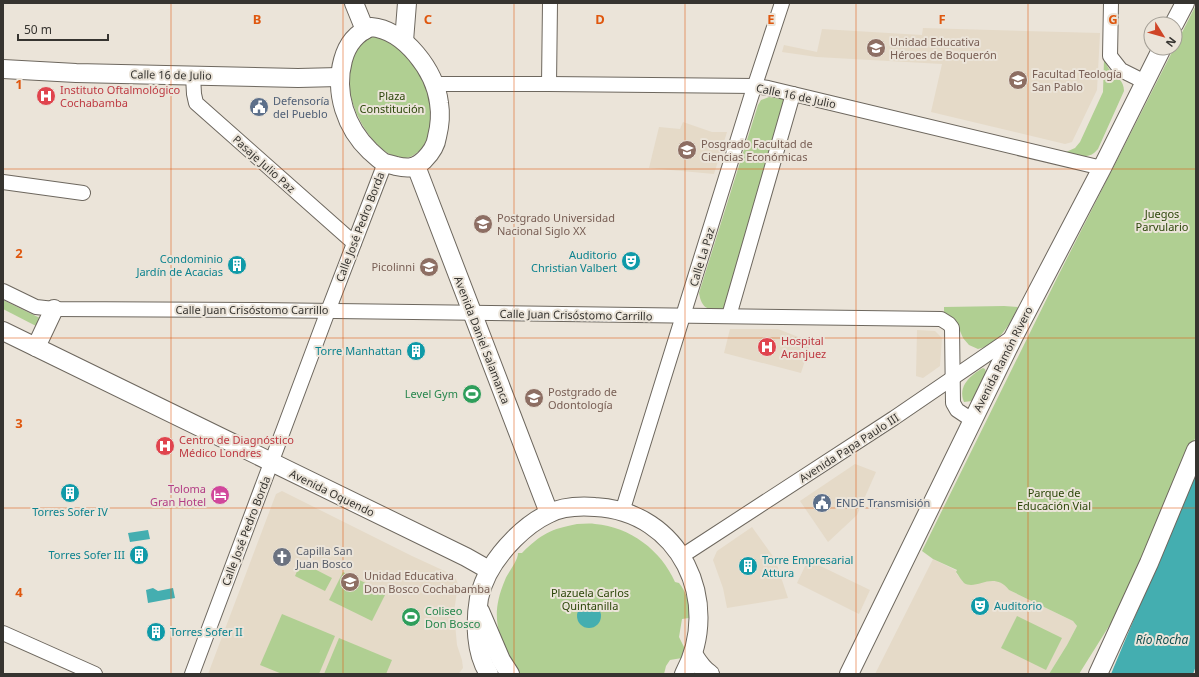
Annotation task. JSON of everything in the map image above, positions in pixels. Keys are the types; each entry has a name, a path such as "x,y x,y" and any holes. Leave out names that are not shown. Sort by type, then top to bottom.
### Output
{"main road":[{"path":"354,3 365,30"},
{"path":"404,41 407,3"},
{"path":"1178,16 1185,3"},
{"path":"371,27 388,30 404,41 419,58 434,84 439,102 440,121 437,141 427,157 416,166 402,167 385,163 364,145 353,129 346,115 342,103 339,77 344,55 349,45 356,36 365,30 371,27"},
{"name":"Avenida Ramón Rivero","path":"849,674 1014,336 1102,168 1158,56"},
{"name":"Calle 16 de Julio","path":"3,69 76,73 193,76 304,78 339,77"},
{"name":"Avenida Daniel Salamanca","path":"416,166 549,513"},
{"path":"36,347 54,309"},
{"name":"Avenida Oquendo","path":"3,331 448,548 489,570"},
{"path":"1098,674 1134,598 1196,450"},
{"path":"486,673 481,656 476,624 480,594 489,570 504,549 525,529 549,513 567,508 586,506 604,507 639,518 662,534 682,556 697,594 699,614 698,634 693,654 684,674"},
{"path":"478,607 501,660 510,674"},
{"path":"1089,674 1109,651"},
{"path":"693,654 698,663 710,674"}],"street":[{"path":"549,84 550,3"},
{"name":"Calle La Paz","path":"622,512 782,3"},
{"path":"1111,3 1110,56 1121,70 1145,82"},
{"name":"Pasaje Julio Paz","path":"193,76 196,103 354,243"},
{"name":"Calle 16 de Julio","path":"434,84 755,86 1102,168"},
{"path":"729,316 792,94"},
{"name":"Calle José Pedro Borda","path":"192,674 385,163"},
{"path":"3,182 83,193"},
{"name":"Calle Juan Crisóstomo Carrillo","path":"3,291 36,308 54,309 941,319 952,328 953,403 957,410 972,420"},
{"name":"Avenida Papa Paulo III","path":"682,556 894,418 1014,336"},
{"path":"3,633 91,668"}],"shaded area":[{"name":"Facultad Teología San Pablo","path":"923,28 1100,33 1097,90 1072,142 1065,144 931,112 942,64 817,57 782,52 784,45 817,52 822,29 922,35"},
{"name":"Posgrado Facultad de Ciencias Económicas","path":"683,122 712,132 727,132 714,174 649,168 659,127 680,129"},
{"name":"Hospital Aranjuez","path":"730,329 778,329 811,342 801,373 724,353"},
{"path":"917,330 935,331 942,338 940,366 923,378 916,376"},
{"path":"855,464 876,472 857,515 828,542 800,501"},
{"name":"Unidad Educativa Don Bosco Cochabamba","path":"282,491 451,574 456,579 458,584 454,612 457,645 463,668 458,674 208,674 276,494"},
{"name":"Torre Empresarial Attura","path":"752,527 775,559 788,598 727,608 723,588 713,560 717,551"},
{"path":"933,559 957,571 956,573 963,582 968,584 998,581 1005,584 1009,590 1073,621 1077,626 1049,674 875,674"},
{"path":"808,560 870,590 859,614 797,583"}],"green space":[{"name":"Parque de Educación Vial","path":"1196,5 1196,436 1145,558 1121,607 1079,674 1049,674 1077,626 1073,621 1009,590 1003,584 991,581 974,585 964,583 956,572 957,570 933,559 922,551 1057,278 1170,56 1183,56 1183,31"},
{"name":"Plaza Constitución","path":"372,36 388,41 409,59 422,77 430,96 432,118 428,138 419,151 412,156 398,157 383,149 369,135 358,115 350,93 349,71 356,51"},
{"path":"1104,60 1109,69 1123,84 1124,91 1098,149 1091,155 1087,156 1079,156 1066,152 1075,148 1080,142 1103,92"},
{"path":"769,97 787,100 726,310 711,309 702,303 699,293 758,105 761,100"},
{"path":"3,300 42,319 38,327 3,309"},
{"path":"944,307 1018,307 1011,321 998,339 985,347 978,349 969,345 963,338 958,326 944,313"},
{"path":"983,368 986,372 972,401 964,402 962,391 966,382"},
{"name":"Plazuela Carlos Quintanilla","path":"577,524 608,526 632,535 653,550 669,570 675,582 679,583 684,591 689,608 689,618 682,619 679,637 685,649 682,658 670,660 666,666 664,674 518,674 501,639 498,629 497,607 505,580 518,556 518,553 522,553 535,541 553,530"},
{"path":"301,562 332,578 325,591 295,576"},
{"path":"343,572 386,593 372,621 329,600"},
{"path":"282,614 335,636 319,674 282,674 260,665"},
{"path":"1017,616 1062,638 1046,670 1001,648"},
{"path":"339,638 392,660 386,674 324,674"}],"water":[{"name":"Río Rocha","path":"1196,471 1196,666 1193,674 1111,674"},
{"path":"148,530 150,539 130,542 128,533"},
{"path":"153,588 158,591 173,588 175,598 148,603 146,590"},
{"path":"589,604 597,608 601,616 597,624 589,628 581,624 577,616 581,608"}],"place":[{"name":"Unidad Educativa Héroes de Boquerón","path":"876,48"},
{"name":"Facultad Teología San Pablo","path":"1018,80"},
{"name":"Instituto Oftalmológico Cochabamba","path":"46,96"},
{"name":"Defensoría del Pueblo","path":"259,107"},
{"name":"Posgrado Facultad de Ciencias Económicas","path":"687,150"},
{"name":"Postgrado Universidad Nacional Siglo XX","path":"483,224"},
{"name":"Auditorio Christian Valbert","path":"631,261"},
{"name":"Condominio Jardín de Acacias","path":"237,265"},
{"name":"Picolinni","path":"429,267"},
{"name":"Hospital Aranjuez","path":"767,347"},
{"name":"Torre Manhattan","path":"416,351"},
{"name":"Level Gym","path":"472,394"},
{"name":"Postgrado de Odontología","path":"534,398"},
{"name":"Centro de Diagnóstico Médico Londres","path":"165,446"},
{"name":"Torres Sofer IV","path":"70,493"},
{"name":"Toloma Gran Hotel","path":"220,495"},
{"name":"ENDE Transmisión","path":"822,503"},
{"name":"Torres Sofer III","path":"139,555"},
{"name":"Capilla San Juan Bosco","path":"282,557"},
{"name":"Torre Empresarial Attura","path":"748,566"},
{"name":"Unidad Educativa Don Bosco Cochabamba","path":"350,582"},
{"name":"Auditorio","path":"980,606"},
{"name":"Coliseo Don Bosco","path":"411,617"},
{"name":"Torres Sofer II","path":"156,632"}],"park label":[{"name":"Juegos Parvulario","path":"1162,220"}]}
